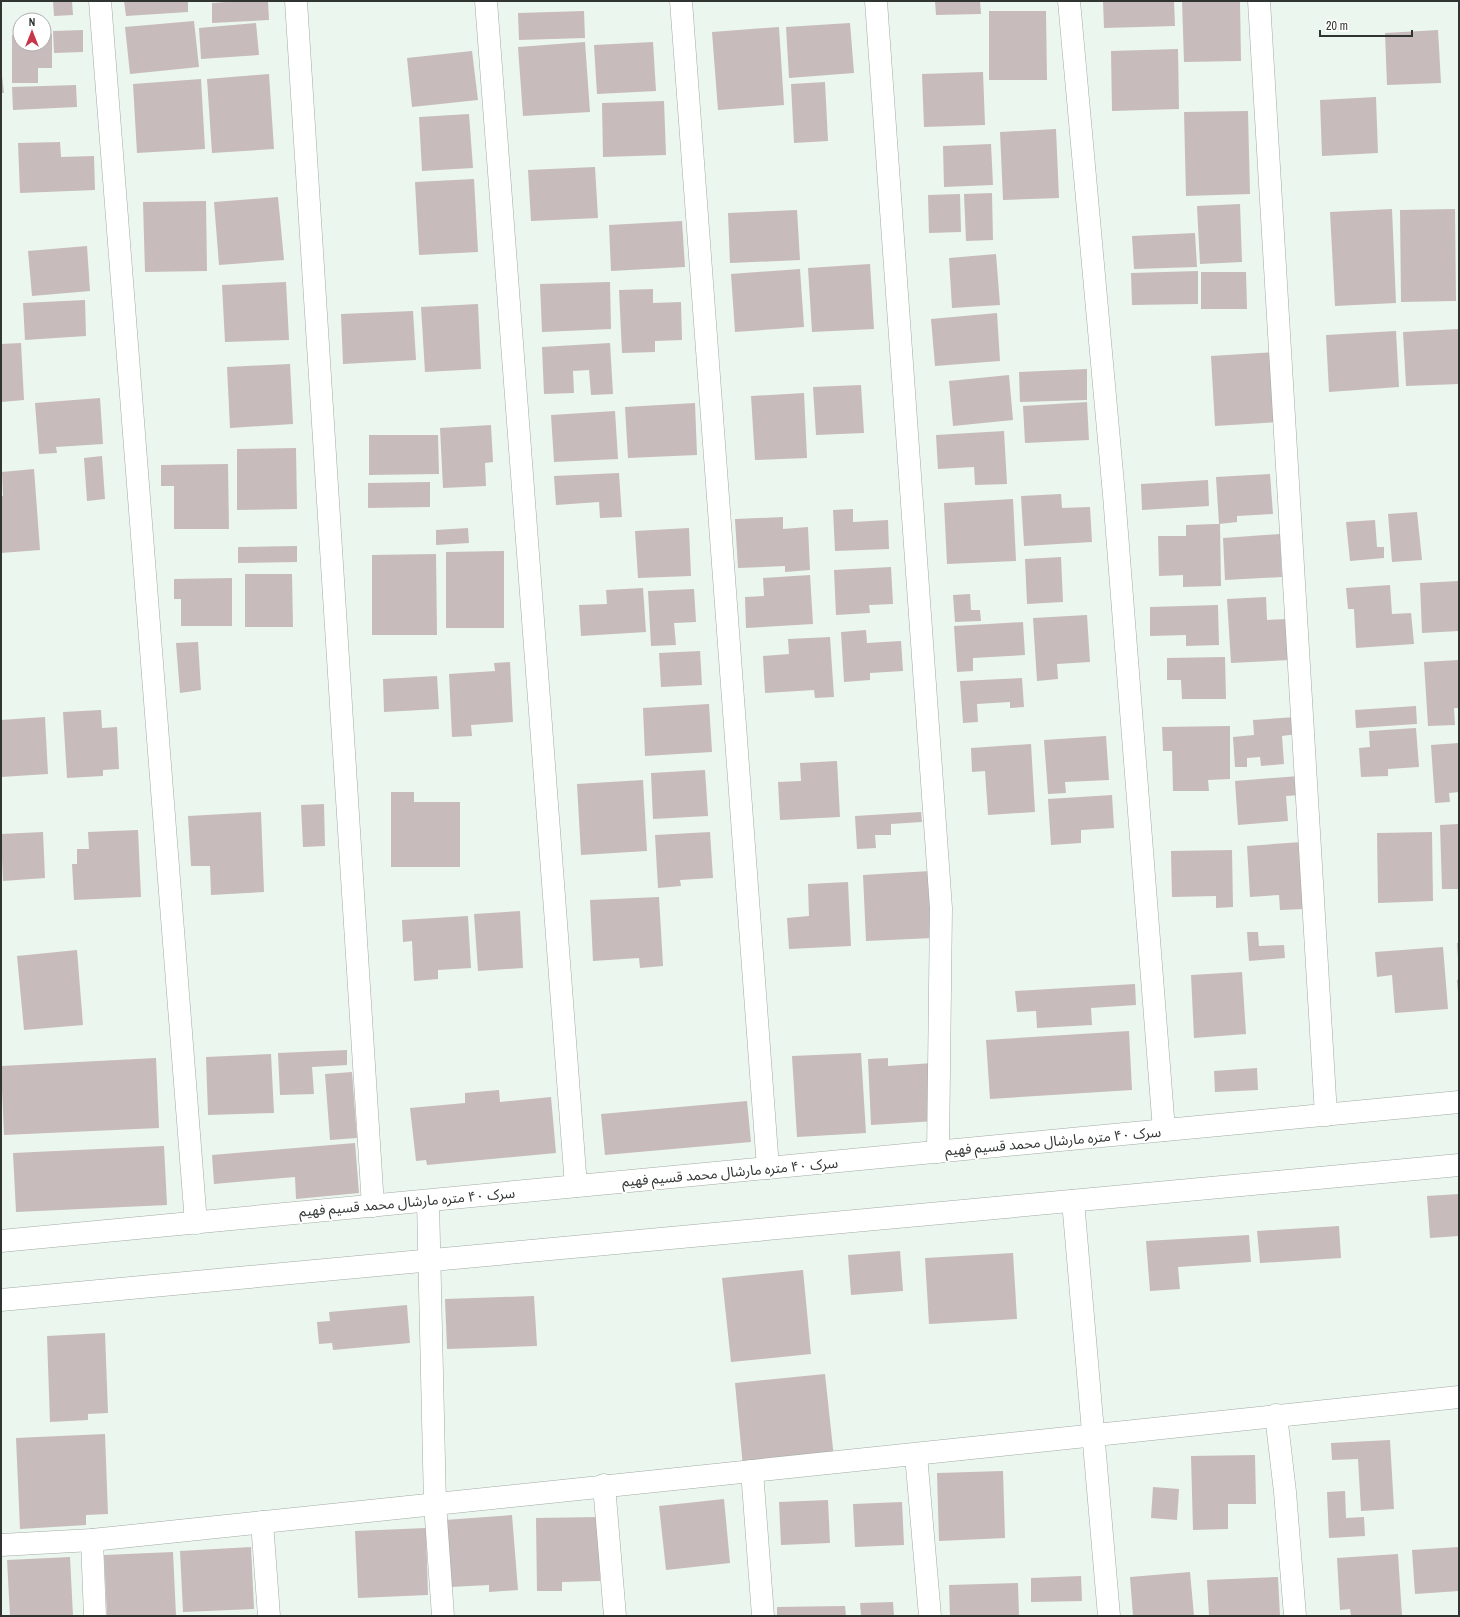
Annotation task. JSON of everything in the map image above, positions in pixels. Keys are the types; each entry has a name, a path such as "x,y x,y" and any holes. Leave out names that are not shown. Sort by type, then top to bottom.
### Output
{"street":[{"path":"100,1 196,1223"},
{"path":"296,1 373,1206"},
{"path":"486,1 576,1186"},
{"path":"681,1 768,1168"},
{"path":"876,1 941,908 938,1152"},
{"path":"1068,1 1114,494 1164,1130"},
{"path":"1259,1 1326,1115"},
{"name":"سرک ۴۰ متره مارشال محمد قسیم فهیم","path":"1,1241 1459,1102"},
{"path":"1,1300 1459,1165"},
{"path":"428,1201 435,1504 444,1616"},
{"path":"1073,1201 1109,1616"},
{"path":"1,1545 92,1540 604,1485 916,1455 1094,1434 1276,1415 1459,1398"},
{"path":"1276,1415 1285,1492 1295,1616"},
{"path":"916,1455 930,1616"},
{"path":"752,1471 763,1616"},
{"path":"604,1485 615,1616"},
{"path":"262,1522 268,1616"},
{"path":"92,1540 95,1616"}],"building":[{"path":"53,1 72,1 73,15 54,16"},
{"path":"124,1 188,1 188,12 126,16"},
{"path":"268,1 269,20 212,23 212,3"},
{"path":"935,1 980,1 981,14 936,15"},
{"path":"1103,1 1174,1 1175,26 1104,28"},
{"path":"1182,1 1240,1 1241,61 1184,62"},
{"path":"584,11 585,38 519,40 518,13"},
{"path":"989,11 1046,11 1047,80 989,80"},
{"path":"194,21 199,67 130,74 125,27"},
{"path":"256,23 259,55 201,59 199,28"},
{"path":"850,23 854,73 789,78 786,27"},
{"path":"779,27 784,105 718,110 712,32"},
{"path":"83,30 83,52 54,53 53,31"},
{"path":"1438,30 1441,83 1387,85 1385,33"},
{"path":"585,42 590,112 523,116 518,47"},
{"path":"653,42 656,91 597,94 594,45"},
{"path":"1178,49 1179,109 1112,111 1111,51"},
{"path":"472,51 478,100 412,107 407,58"},
{"path":"12,52 52,52 52,68 38,68 38,83 12,83"},
{"path":"1,67 4,93 1,93"},
{"path":"983,72 985,125 924,127 922,74"},
{"path":"269,74 274,149 212,153 207,79"},
{"path":"201,79 205,149 137,153 133,84"},
{"path":"825,82 828,141 794,143 791,84"},
{"path":"76,85 77,107 13,110 12,87"},
{"path":"1376,97 1378,153 1322,156 1320,100"},
{"path":"664,101 666,155 603,157 602,103"},
{"path":"1248,111 1250,194 1186,196 1184,112"},
{"path":"469,114 473,168 422,171 419,117"},
{"path":"1056,129 1059,198 1003,200 1000,132"},
{"path":"60,142 61,157 94,156 95,190 20,193 18,143"},
{"path":"991,144 993,185 944,187 943,146"},
{"path":"595,167 598,218 531,221 528,170"},
{"path":"474,179 478,252 419,255 415,182"},
{"path":"992,193 993,240 966,241 964,194"},
{"path":"960,194 961,232 929,233 928,195"},
{"path":"278,197 284,260 219,265 214,202"},
{"path":"206,201 207,271 145,272 143,202"},
{"path":"1240,204 1242,262 1200,264 1197,206"},
{"path":"1392,209 1396,303 1335,306 1330,212"},
{"path":"1455,209 1456,301 1401,302 1400,210"},
{"path":"797,210 800,260 730,263 728,213"},
{"path":"682,221 685,267 611,271 609,225"},
{"path":"1195,233 1197,267 1134,269 1132,236"},
{"path":"87,246 90,291 32,296 28,251"},
{"path":"996,254 1000,305 952,308 949,258"},
{"path":"870,264 874,329 812,332 808,268"},
{"path":"800,269 804,327 735,332 731,274"},
{"path":"1198,271 1198,304 1132,305 1131,273"},
{"path":"1201,272 1246,272 1247,309 1201,309"},
{"path":"286,282 289,340 225,342 222,285"},
{"path":"610,282 611,329 542,332 540,284"},
{"path":"653,289 653,303 681,302 682,340 655,341 655,352 622,353 619,290"},
{"path":"85,300 86,336 25,340 23,303"},
{"path":"478,304 481,369 425,372 421,307"},
{"path":"413,311 416,360 343,364 341,314"},
{"path":"997,313 1000,361 935,366 931,319"},
{"path":"1459,329 1459,384 1406,386 1403,332"},
{"path":"1396,331 1399,387 1329,392 1326,335"},
{"path":"21,343 24,400 1,402 1,344"},
{"path":"610,343 613,394 591,395 589,370 573,371 574,393 544,394 542,347"},
{"path":"1274,352 1278,422 1215,426 1211,356"},
{"path":"290,364 293,424 230,428 227,367"},
{"path":"1087,369 1087,400 1020,402 1019,372"},
{"path":"1009,375 1013,420 953,426 949,381"},
{"path":"861,385 864,433 816,435 813,387"},
{"path":"804,393 807,458 755,460 751,396"},
{"path":"100,398 103,444 56,447 57,453 39,454 35,403"},
{"path":"1087,402 1089,440 1025,443 1023,406"},
{"path":"695,403 697,455 628,458 625,407"},
{"path":"615,411 618,459 554,462 551,415"},
{"path":"491,425 493,462 485,463 486,486 443,488 440,428"},
{"path":"1004,431 1007,484 975,485 974,467 938,469 936,435"},
{"path":"369,435 438,435 439,474 369,475"},
{"path":"296,448 297,509 237,510 237,449"},
{"path":"102,456 105,499 87,501 84,458"},
{"path":"228,464 229,529 174,529 174,486 161,486 161,465"},
{"path":"34,469 40,550 1,553 1,496 3,496 2,472"},
{"path":"619,473 622,517 600,518 599,502 556,505 554,476"},
{"path":"1270,474 1273,514 1237,516 1237,522 1219,524 1216,477"},
{"path":"1208,480 1209,506 1142,510 1141,484"},
{"path":"430,482 430,507 368,508 368,483"},
{"path":"1061,494 1062,508 1090,507 1092,542 1024,546 1021,496"},
{"path":"1013,499 1016,561 947,564 944,503"},
{"path":"853,509 853,522 888,520 889,549 835,551 833,510"},
{"path":"1417,512 1422,560 1392,562 1388,514"},
{"path":"783,517 783,529 808,527 810,570 785,572 785,566 738,568 735,519"},
{"path":"1375,520 1377,547 1384,547 1384,558 1350,561 1346,522"},
{"path":"1220,524 1221,586 1183,587 1183,575 1159,576 1158,536 1186,536 1186,525"},
{"path":"468,528 469,543 436,545 436,530"},
{"path":"689,528 691,576 638,578 635,531"},
{"path":"1280,534 1282,577 1225,580 1223,538"},
{"path":"297,546 297,562 238,563 238,547"},
{"path":"504,551 504,628 446,628 446,552"},
{"path":"436,554 437,635 372,635 372,555"},
{"path":"1061,557 1063,602 1027,604 1025,559"},
{"path":"891,567 893,604 869,605 870,613 836,615 834,570"},
{"path":"245,574 292,574 293,627 245,627"},
{"path":"810,575 813,624 746,628 745,597 764,596 763,578"},
{"path":"232,578 232,626 181,626 181,599 174,599 174,579"},
{"path":"1459,581 1459,631 1422,633 1420,583"},
{"path":"1390,585 1392,614 1411,613 1414,644 1356,648 1354,609 1348,609 1346,588"},
{"path":"643,588 646,632 581,636 579,605 607,604 606,590"},
{"path":"694,589 696,622 674,623 676,645 651,646 648,591"},
{"path":"970,594 971,610 980,610 981,621 955,622 953,595"},
{"path":"1266,597 1267,620 1288,619 1290,660 1231,663 1227,599"},
{"path":"1218,605 1219,645 1186,646 1186,635 1150,636 1150,607"},
{"path":"1087,615 1090,662 1057,664 1058,679 1037,681 1033,618"},
{"path":"1023,622 1025,655 973,658 973,671 957,672 954,626"},
{"path":"866,630 867,643 901,641 903,671 870,673 870,680 844,682 841,632"},
{"path":"830,637 834,697 815,698 814,690 765,693 763,656 789,654 788,639"},
{"path":"198,642 201,690 180,693 176,643"},
{"path":"700,651 702,685 661,687 659,653"},
{"path":"1225,657 1226,699 1182,699 1181,680 1167,680 1167,658"},
{"path":"1459,660 1459,708 1454,708 1455,725 1428,726 1424,662"},
{"path":"510,662 513,722 471,725 472,736 452,737 449,674 495,671 494,663"},
{"path":"437,676 439,709 384,712 383,679"},
{"path":"1022,678 1024,707 1010,708 1010,702 977,704 978,722 963,723 960,681"},
{"path":"709,704 712,752 645,756 643,708"},
{"path":"1416,706 1417,724 1356,728 1355,710"},
{"path":"101,710 102,728 117,727 119,769 103,770 103,776 67,778 63,712"},
{"path":"45,717 48,774 1,777 1,720"},
{"path":"1296,717 1297,734 1282,736 1284,764 1261,766 1260,757 1247,758 1247,767 1235,767 1233,737 1254,735 1253,720"},
{"path":"1230,726 1230,779 1208,780 1209,791 1173,791 1172,751 1163,751 1162,727"},
{"path":"1416,728 1419,767 1388,769 1388,776 1361,777 1359,748 1370,747 1369,731"},
{"path":"1106,736 1109,780 1065,782 1066,793 1048,794 1044,740"},
{"path":"1459,743 1459,792 1449,793 1450,802 1435,803 1431,745"},
{"path":"1031,744 1035,812 988,815 985,771 972,772 971,748"},
{"path":"837,761 840,817 780,820 778,782 801,781 800,763"},
{"path":"705,770 708,816 653,819 651,773"},
{"path":"1299,776 1301,795 1286,796 1288,821 1238,825 1235,781"},
{"path":"643,780 647,851 581,855 577,784"},
{"path":"391,792 414,792 414,802 460,802 460,867 391,867"},
{"path":"1112,795 1114,828 1081,830 1081,843 1051,845 1048,799"},
{"path":"324,804 325,846 303,847 301,805"},
{"path":"261,812 264,892 211,895 210,866 191,866 188,816"},
{"path":"921,812 922,822 891,824 891,835 875,835 876,848 857,849 855,816"},
{"path":"1459,824 1459,889 1442,889 1440,825"},
{"path":"138,830 141,897 74,900 72,864 77,864 77,849 89,849 88,832"},
{"path":"43,832 45,878 3,881 1,834"},
{"path":"710,832 713,878 680,880 681,886 658,888 655,835"},
{"path":"1432,832 1433,901 1378,903 1377,833"},
{"path":"1301,842 1305,909 1280,910 1279,895 1250,897 1247,846"},
{"path":"1232,850 1233,907 1216,908 1216,896 1172,897 1171,851"},
{"path":"930,871 933,938 866,941 863,875"},
{"path":"848,882 851,946 789,949 787,918 809,916 808,884"},
{"path":"659,897 663,966 640,968 639,958 593,961 590,900"},
{"path":"520,911 523,968 478,971 474,914"},
{"path":"468,916 471,968 438,970 438,979 414,981 412,941 403,942 402,920"},
{"path":"1247,932 1258,932 1259,946 1284,945 1285,958 1249,961"},
{"path":"1457,943 1459,943 1459,959 1458,959"},
{"path":"1443,947 1448,1009 1395,1013 1392,975 1377,977 1375,952"},
{"path":"77,950 83,1025 24,1030 17,956"},
{"path":"1242,972 1246,1034 1194,1038 1191,975"},
{"path":"1459,979 1459,993 1458,993 1457,980"},
{"path":"1135,984 1136,1005 1091,1008 1092,1025 1037,1028 1036,1011 1017,1012 1015,991"},
{"path":"1129,1031 1132,1090 990,1099 986,1040"},
{"path":"347,1050 347,1065 312,1067 314,1094 280,1095 278,1053"},
{"path":"861,1053 866,1133 797,1137 792,1056"},
{"path":"271,1054 274,1113 208,1115 206,1057"},
{"path":"156,1058 159,1128 4,1135 1,1066"},
{"path":"888,1058 888,1066 933,1063 936,1121 871,1125 868,1059"},
{"path":"1257,1068 1258,1090 1215,1092 1214,1071"},
{"path":"352,1072 357,1138 330,1140 325,1074"},
{"path":"499,1090 500,1102 551,1097 556,1153 427,1165 426,1160 416,1161 410,1108 465,1103 465,1093"},
{"path":"747,1101 751,1142 605,1155 601,1114"},
{"path":"355,1143 359,1193 296,1199 295,1177 214,1184 212,1155"},
{"path":"164,1146 167,1205 16,1212 13,1153"},
{"path":"1459,1194 1459,1236 1430,1238 1427,1196"},
{"path":"1339,1226 1341,1258 1260,1263 1257,1231"},
{"path":"1249,1235 1251,1262 1178,1267 1180,1289 1150,1291 1146,1241"},
{"path":"900,1251 903,1291 851,1295 848,1255"},
{"path":"1013,1253 1017,1319 929,1324 925,1258"},
{"path":"803,1270 811,1354 731,1362 722,1278"},
{"path":"534,1296 537,1346 447,1349 445,1299"},
{"path":"407,1305 410,1343 333,1350 332,1343 319,1344 317,1322 330,1321 329,1312"},
{"path":"105,1333 108,1413 88,1414 88,1420 50,1422 47,1336"},
{"path":"825,1374 834,1458 743,1467 735,1383"},
{"path":"105,1434 108,1514 86,1515 86,1525 20,1529 16,1438"},
{"path":"1390,1440 1394,1509 1361,1511 1358,1459 1332,1460 1331,1443"},
{"path":"1255,1455 1256,1504 1228,1504 1228,1529 1193,1530 1191,1456"},
{"path":"1003,1471 1005,1538 939,1541 937,1473"},
{"path":"1153,1487 1179,1489 1177,1520 1151,1518"},
{"path":"1345,1491 1346,1518 1364,1517 1365,1536 1329,1538 1327,1492"},
{"path":"724,1499 730,1563 666,1570 659,1506"},
{"path":"828,1500 830,1543 781,1545 779,1502"},
{"path":"902,1502 904,1545 855,1547 853,1504"},
{"path":"512,1515 518,1590 489,1592 489,1585 450,1587 445,1520"},
{"path":"599,1517 600,1581 562,1582 562,1591 537,1591 536,1518"},
{"path":"426,1528 428,1595 358,1598 355,1531"},
{"path":"251,1547 254,1609 183,1612 180,1551"},
{"path":"1459,1547 1459,1591 1415,1594 1412,1550"},
{"path":"173,1552 176,1616 107,1616 104,1555"},
{"path":"1398,1554 1402,1616 1351,1616 1350,1609 1340,1610 1337,1558"},
{"path":"70,1557 73,1616 10,1616 7,1560"},
{"path":"1190,1572 1194,1616 1133,1616 1130,1577"},
{"path":"1081,1576 1082,1601 1031,1602 1031,1578"},
{"path":"1278,1577 1280,1616 1209,1616 1207,1580"},
{"path":"1018,1583 1019,1616 950,1616 949,1585"},
{"path":"893,1602 894,1616 861,1616 860,1603"},
{"path":"845,1606 846,1616 777,1616 777,1607"}]}
